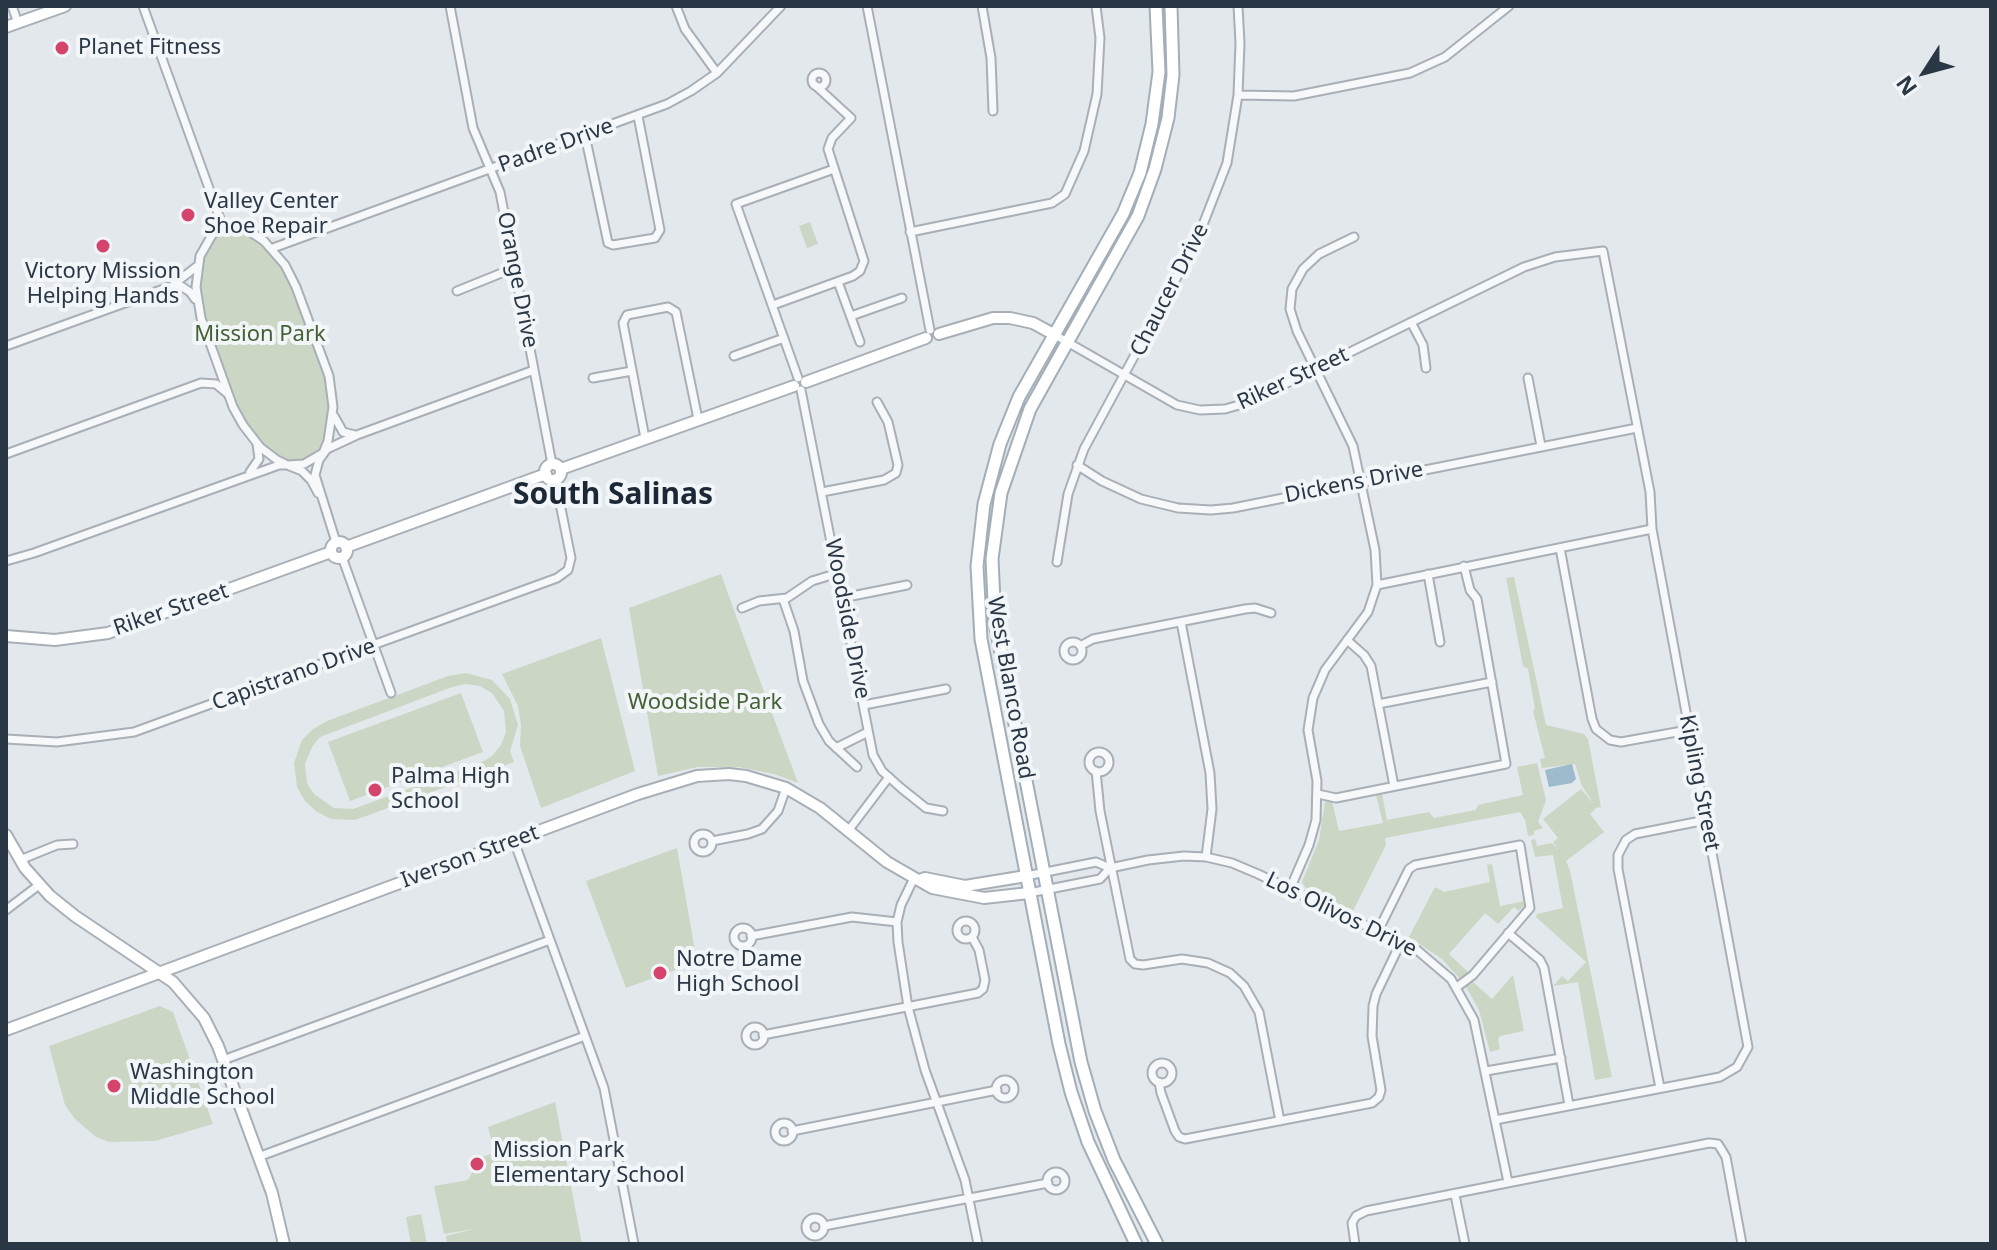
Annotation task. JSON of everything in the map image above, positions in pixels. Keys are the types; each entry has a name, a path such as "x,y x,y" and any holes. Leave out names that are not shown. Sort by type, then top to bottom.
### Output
{"main road":[{"name":"West Blanco Road","path":"1136,1244 1097,1165 1071,1092 1029,893 981,639 977,566 984,504 1000,444 1019,397 1123,214 1140,173 1152,124 1159,72 1156,6"},
{"name":"West Blanco Road","path":"1157,1244 1119,1172 1095,1111 1081,1062 995,622 992,559 1007,472 1030,409 1138,216 1155,169 1168,118 1173,75 1171,6"}],"street":[{"path":"12,6 18,23"},
{"path":"6,27 65,6"},
{"path":"143,6 223,227"},
{"name":"Orange Drive","path":"450,6 473,128 500,192 571,558 570,567"},
{"path":"676,6 685,29 717,73"},
{"name":"Padre Drive","path":"273,248 638,116 681,97 717,73 781,6"},
{"path":"867,6 932,334"},
{"path":"982,6 989,41 993,111"},
{"path":"910,232 1052,203 1065,194 1080,162 1096,103 1100,38 1096,6"},
{"name":"Chaucer Drive","path":"1057,562 1068,494 1077,465 1197,240 1227,163 1238,95 1238,6"},
{"path":"1238,95 1294,96 1410,73 1445,57 1509,6"},
{"path":"773,305 857,273 864,257 829,145 851,118 815,85"},
{"path":"585,135 608,243 613,245 655,238 660,230 638,116"},
{"name":"Woodside Drive","path":"834,169 736,204 800,384 873,755 889,777"},
{"path":"169,287 189,275 198,264 207,241 223,227 231,225 249,231 273,248 285,265 329,376 333,413 315,475 318,493 391,693"},
{"path":"1290,889 1314,832 1318,794 1308,744 1310,709 1320,678 1368,612 1377,585 1375,550 1353,446 1292,319 1292,289 1303,269 1313,259 1354,237"},
{"path":"285,265 287,250 301,238"},
{"name":"Riker Street","path":"6,636 38,640 108,633 932,334 993,318 1033,323 1177,405 1212,411 1246,403 1524,267 1555,257 1603,251"},
{"name":"Kipling Street","path":"1495,1120 1720,1077 1730,1073 1742,1061 1748,1047 1652,529 1650,492 1603,251"},
{"path":"197,302 198,264"},
{"path":"457,291 514,268"},
{"path":"838,282 860,342"},
{"path":"6,346 169,287 177,285 186,288 197,302 238,417 257,443 272,457 305,473 318,493"},
{"path":"851,316 902,298"},
{"path":"645,438 623,323 625,317 672,308 677,315 698,419"},
{"path":"1411,322 1423,345 1426,368"},
{"path":"734,356 784,338"},
{"path":"201,383 214,370 216,359"},
{"path":"6,561 246,476 308,462 334,444 534,370"},
{"path":"593,378 632,371"},
{"path":"1528,378 1541,446"},
{"path":"6,454 201,383 216,384 229,394"},
{"path":"822,492 884,480 896,473 898,465 888,422 877,402"},
{"path":"333,413 343,432 357,435"},
{"name":"Dickens Drive","path":"1077,465 1102,481 1141,499 1194,510 1233,508 1637,428"},
{"path":"246,476 258,462 257,443"},
{"path":"1377,585 1652,529"},
{"path":"1560,548 1596,729 1610,740 1621,742 1688,730"},
{"path":"1318,794 1336,798 1506,764 1477,599 1470,590 1464,566"},
{"name":"Capistrano Drive","path":"6,739 68,742 134,732 557,578 570,567"},
{"path":"742,608 759,601 783,599 812,581 838,573"},
{"path":"1428,574 1440,642"},
{"path":"842,598 907,585"},
{"path":"783,599 808,696 823,732 857,767"},
{"path":"1080,646 1093,639 1245,609 1255,608 1271,613"},
{"path":"1181,622 1210,773 1212,809 1206,857"},
{"path":"1347,640 1369,661 1394,786"},
{"path":"1378,704 1492,682"},
{"path":"864,705 946,689"},
{"path":"836,748 868,732"},
{"path":"1096,771 1097,795 1128,954 1133,962 1143,965 1182,959 1208,963 1230,973 1250,994 1261,1022 1280,1121"},
{"name":"Iverson Street","path":"6,1030 638,794 697,776 746,776 786,788 820,808 887,862 923,885 970,897 1029,893"},
{"path":"848,831 889,777 926,808 943,811"},
{"path":"712,841 762,829 774,818 786,788"},
{"path":"1660,1088 1618,869 1618,855 1626,840 1635,834 1706,820"},
{"path":"6,835 39,885 75,916 161,972 197,1007 210,1027 276,1204 284,1244"},
{"path":"514,841 604,1088 634,1244"},
{"path":"20,860 57,845 73,844"},
{"path":"1378,931 1409,869 1415,865 1520,845 1530,904 1527,912 1473,975 1457,987"},
{"name":"Los Olivos Drive","path":"1026,876 1096,862 1110,868 1170,856 1206,857 1246,868 1401,942 1431,960 1457,987 1474,1020 1508,1182"},
{"name":"Los Olivos Drive","path":"1029,893 1100,879 1110,868"},
{"name":"Iverson Street","path":"917,879 974,885 1026,876"},
{"path":"917,879 901,905 897,922 908,1007 919,1051 970,1197 978,1244"},
{"path":"6,910 39,885"},
{"path":"751,936 852,917 897,922"},
{"path":"1508,933 1543,964 1569,1105"},
{"path":"763,1035 974,994 983,989 985,980 979,950 972,937"},
{"path":"223,1060 550,940"},
{"path":"1159,1082 1175,1131 1182,1138 1369,1104 1379,1097 1381,1090 1372,1036 1373,1006 1401,942"},
{"path":"258,1157 585,1036"},
{"path":"1486,1071 1561,1058"},
{"path":"792,1131 997,1090"},
{"path":"1355,1244 1352,1226 1359,1214 1366,1211 1709,1143 1718,1144 1724,1151 1740,1244"},
{"path":"824,1226 1048,1183"},
{"path":"1455,1195 1465,1244"}],"green space":[{"path":"810,222 818,244 807,248 799,226"},
{"name":"Mission Park","path":"240,227 264,241 296,287 333,399 323,453 304,464 277,460 243,425 201,318 198,264 218,230"},
{"name":"Woodside Park","path":"721,574 798,783 774,774 739,767 698,767 658,776 629,608"},
{"path":"1514,577 1546,725 1584,734 1588,739 1601,807 1590,814 1604,832 1566,861 1612,1077 1595,1080 1578,982 1553,986 1562,976 1568,981 1586,962 1536,917 1537,914 1563,908 1553,855 1535,857 1531,840 1535,839 1537,846 1552,843 1558,850 1553,842 1558,838 1543,819 1581,789 1594,804 1582,786 1575,764 1542,768 1540,759 1545,758 1506,578"},
{"path":"601,638 635,771 541,808 520,746 518,706 502,674"},
{"path":"466,673 492,680 510,699 518,725 510,751 514,762 355,820 331,819 305,801 297,787 294,763 302,740 313,729 448,676","holes":["466,684 480,686 492,693 504,711 506,732 492,756 480,763 353,809 334,808 314,794 307,783 305,764 320,737 452,687"]},
{"path":"461,693 483,752 350,801 328,742"},
{"path":"1537,763 1546,800 1538,822 1543,828 1534,831 1534,835 1528,836 1520,812 1385,838 1386,845 1353,911 1305,887 1302,882 1319,840 1325,802 1332,801 1339,831 1383,823 1376,795 1382,794 1387,820 1429,812 1434,818 1476,810 1478,805 1523,795 1517,767"},
{"path":"677,848 697,962 626,988 586,881"},
{"path":"1492,864 1500,906 1525,901 1525,905 1519,911 1514,907 1498,924 1485,913 1449,954 1468,972 1460,979 1442,959 1409,937 1435,887 1444,892 1490,882 1487,865"},
{"path":"1513,975 1524,1031 1500,1036 1500,1049 1490,1052 1479,1010 1466,987 1473,982 1492,999"},
{"path":"160,1006 173,1012 213,1124 155,1141 109,1142 96,1137 75,1119 65,1105 49,1046"},
{"path":"555,1102 582,1244 447,1244 446,1236 474,1229 444,1234 434,1186 468,1180 473,1171 471,1160 495,1153 488,1127"},
{"path":"421,1214 427,1244 411,1244 406,1217"}],"water":[{"path":"1572,764 1576,779 1572,783 1549,787 1545,770"}],"place":[{"name":"Planet Fitness","path":"62,48"},
{"name":"Valley Center Shoe Repair","path":"188,215"},
{"name":"Victory Mission Helping Hands","path":"103,246"},
{"name":"Palma High School","path":"375,790"},
{"name":"Notre Dame High School","path":"660,973"},
{"name":"Washington Middle School","path":"114,1086"},
{"name":"Mission Park Elementary School","path":"477,1164"}],"district":[{"name":"South Salinas","path":"613,495"}]}
